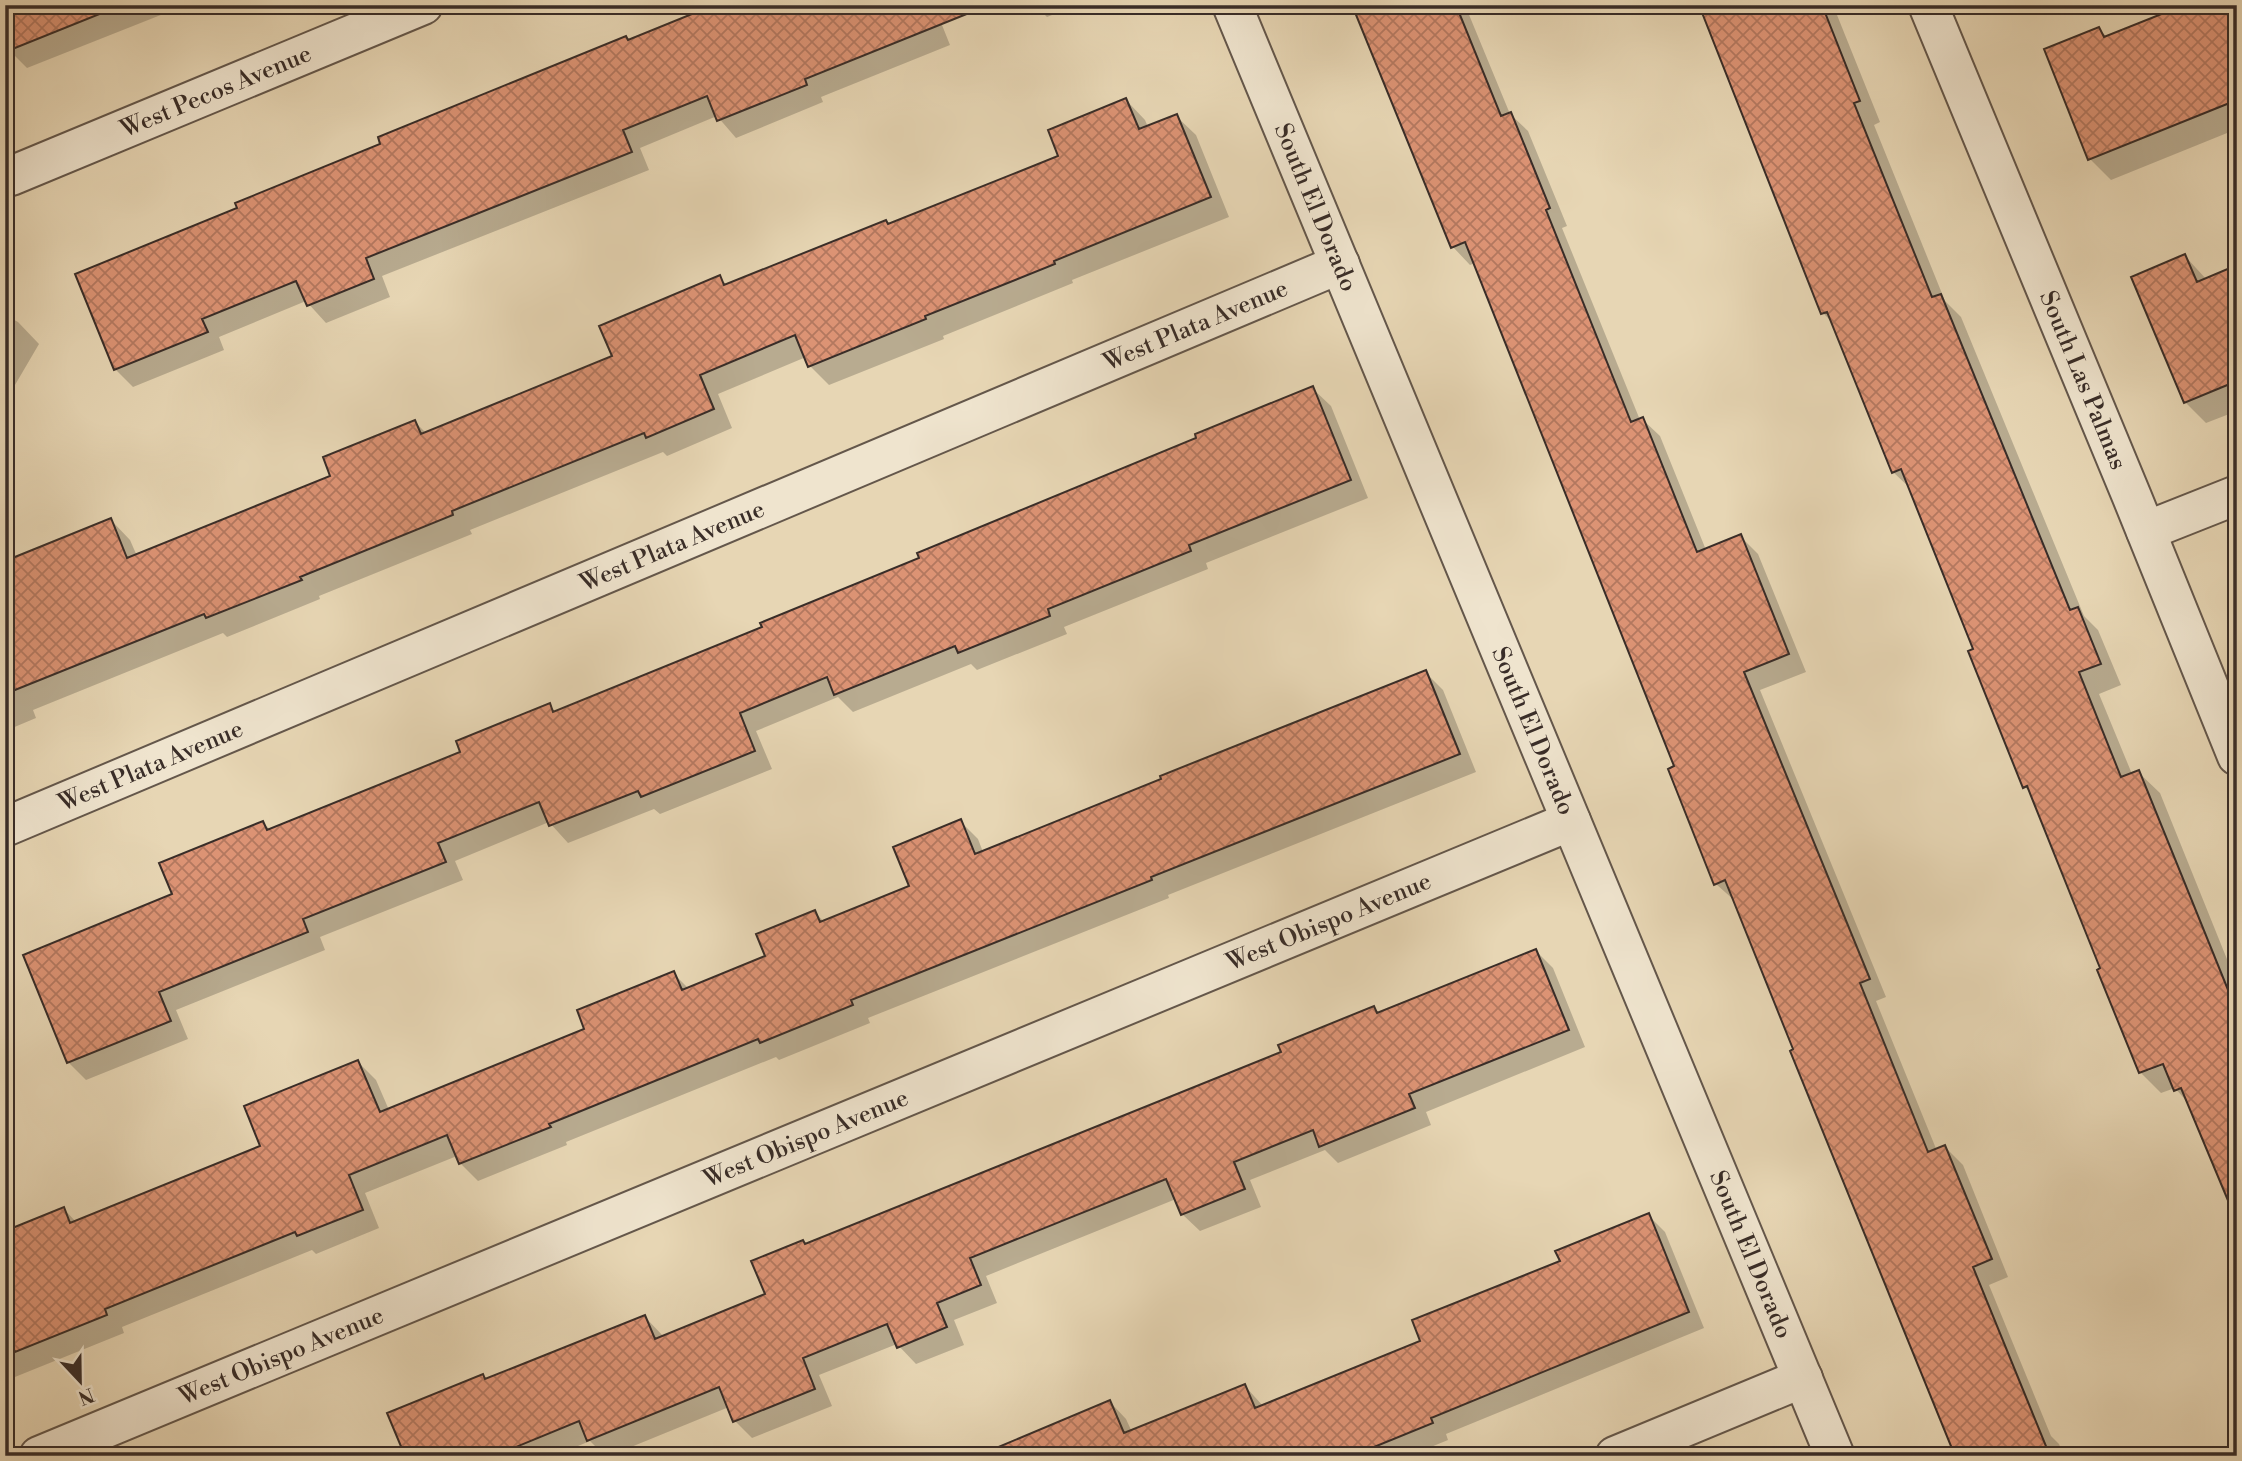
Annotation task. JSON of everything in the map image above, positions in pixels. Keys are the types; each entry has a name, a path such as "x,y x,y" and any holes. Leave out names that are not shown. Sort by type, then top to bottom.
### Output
{"street":[{"name":"West Pecos Avenue","path":"8,174 423,5"},
{"name":"South El Dorado","path":"1232,5 1835,1456"},
{"name":"South Las Palmas","path":"1928,5 2237,756"},
{"name":"West Plata Avenue","path":"5,827 1340,264"},
{"path":"2146,531 2237,495"},
{"name":"West Obispo Avenue","path":"39,1456 1571,821"},
{"path":"1615,1456 1803,1378"}],"building":[{"path":"5,5 116,5 117,7 5,52"},
{"path":"714,5 984,7 805,79 807,85 717,121 707,96 623,130 632,152 366,258 374,279 307,306 296,281 202,319 208,332 114,370 75,274 237,208 235,203 380,144 378,137 626,36 628,40"},
{"path":"1352,5 1456,5 1501,116 1511,112 1550,208 1546,210 1631,422 1643,417 1697,552 1741,534 1789,654 1744,672 1870,979 1860,983 1928,1152 1945,1145 1992,1259 1973,1267 2050,1456 1955,1456 1790,1051 1793,1049 1725,880 1714,885 1668,769 1674,766 1465,242 1451,248"},
{"path":"1699,5 1822,5 1860,101 1854,103 1932,297 1941,294 2070,610 2078,607 2101,664 2079,672 2121,777 2139,770 2237,1012 2237,1222 2181,1088 2174,1091 2163,1064 2139,1073 2027,786 2023,788 1968,651 1973,649 1901,469 1892,473 1827,312 1821,314"},
{"path":"2184,5 2237,5 2237,100 2088,160 2044,49 2099,27 2104,37"},
{"path":"1126,98 1139,129 1177,114 1211,197 808,367 795,335 700,375 714,409 646,438 644,433 452,511 453,515 300,577 302,580 206,618 204,614 5,694 5,561 111,518 127,558 330,476 323,457 415,420 421,434 612,356 599,326 720,275 724,285 886,220 888,224 1058,156 1048,130"},
{"path":"2185,254 2197,282 2237,265 2237,381 2184,403 2131,277"},
{"path":"1313,386 1351,480 1189,545 1191,551 1048,609 1050,616 958,653 955,646 834,695 827,677 740,713 755,751 641,797 638,791 549,826 539,802 438,843 446,862 303,919 308,932 159,992 171,1021 67,1063 23,955 172,894 159,863 263,821 267,830 460,752 456,741 550,703 553,712 762,627 760,623 919,558 917,553 1196,438 1195,434"},
{"path":"1426,670 1460,754 1151,877 1152,880 851,1000 853,1005 760,1043 758,1039 549,1124 551,1127 459,1164 447,1135 349,1175 363,1210 297,1236 295,1232 105,1309 107,1315 15,1352 5,1327 5,1231 64,1207 70,1223 260,1146 244,1106 358,1060 380,1112 584,1029 577,1010 674,971 682,990 765,956 756,934 815,910 820,922 909,886 893,847 961,819 975,854 1161,779 1160,776"},
{"path":"1536,949 1569,1030 1409,1094 1415,1108 1319,1147 1313,1130 1234,1162 1245,1189 1181,1215 1166,1179 970,1258 981,1285 937,1303 947,1327 897,1348 887,1324 803,1358 815,1389 733,1422 719,1387 587,1441 579,1421 494,1456 405,1456 387,1413 483,1374 485,1379 645,1315 655,1339 765,1294 751,1261 803,1240 805,1244 1281,1052 1278,1045 1374,1006 1377,1013"},
{"path":"1649,1213 1689,1312 1431,1418 1433,1423 1352,1456 977,1456 1110,1400 1124,1433 1245,1384 1255,1408 1420,1341 1412,1320 1560,1261 1555,1251"}]}
